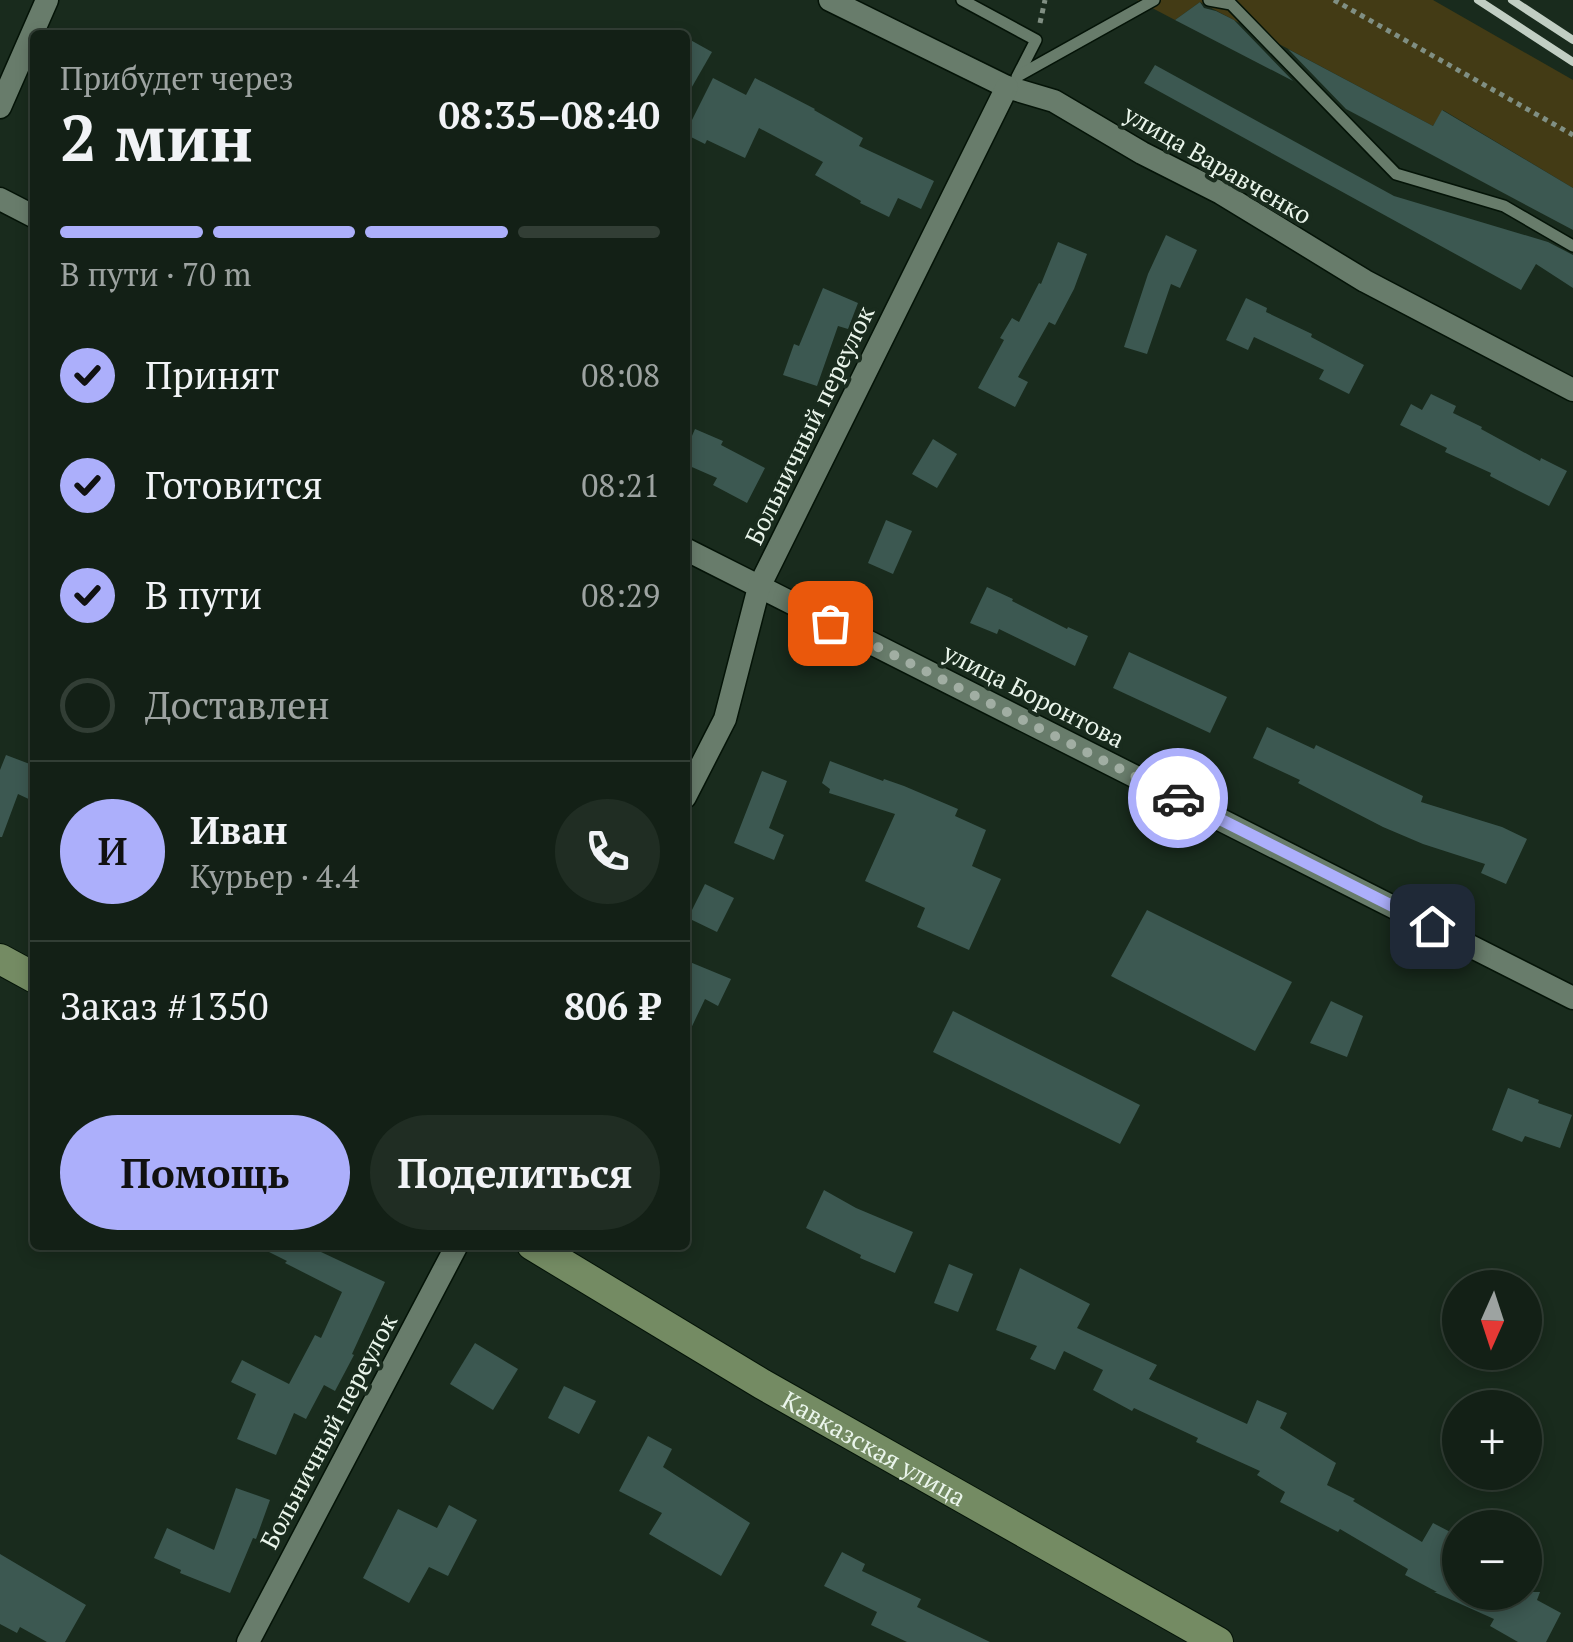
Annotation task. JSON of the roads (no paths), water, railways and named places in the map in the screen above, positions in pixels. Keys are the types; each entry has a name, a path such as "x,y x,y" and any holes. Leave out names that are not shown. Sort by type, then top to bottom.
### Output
{"street":[{"path":"34,30 47,0"},
{"name":"улица Варавченко","path":"830,0 1054,101 1221,192 1365,282 1573,390"},
{"path":"0,108 30,39"},
{"name":"Больничный переулок","path":"690,787 725,719 759,587 1013,81"},
{"path":"0,198 30,213"},
{"name":"улица Боронтова","path":"690,552 1573,998"},
{"path":"0,959 30,975"},
{"name":"Больничный переулок","path":"248,1642 454,1250"},
{"name":"Кавказская улица","path":"540,1250 762,1384 1218,1642"}],"lane":[{"path":"962,0 1036,40 1013,81"},
{"path":"1013,81 1154,0"},
{"path":"1209,0 1231,4 1396,174 1504,206 1573,246"}],"railway":[{"path":"1478,0 1573,62"},
{"path":"1512,0 1573,40"}]}
